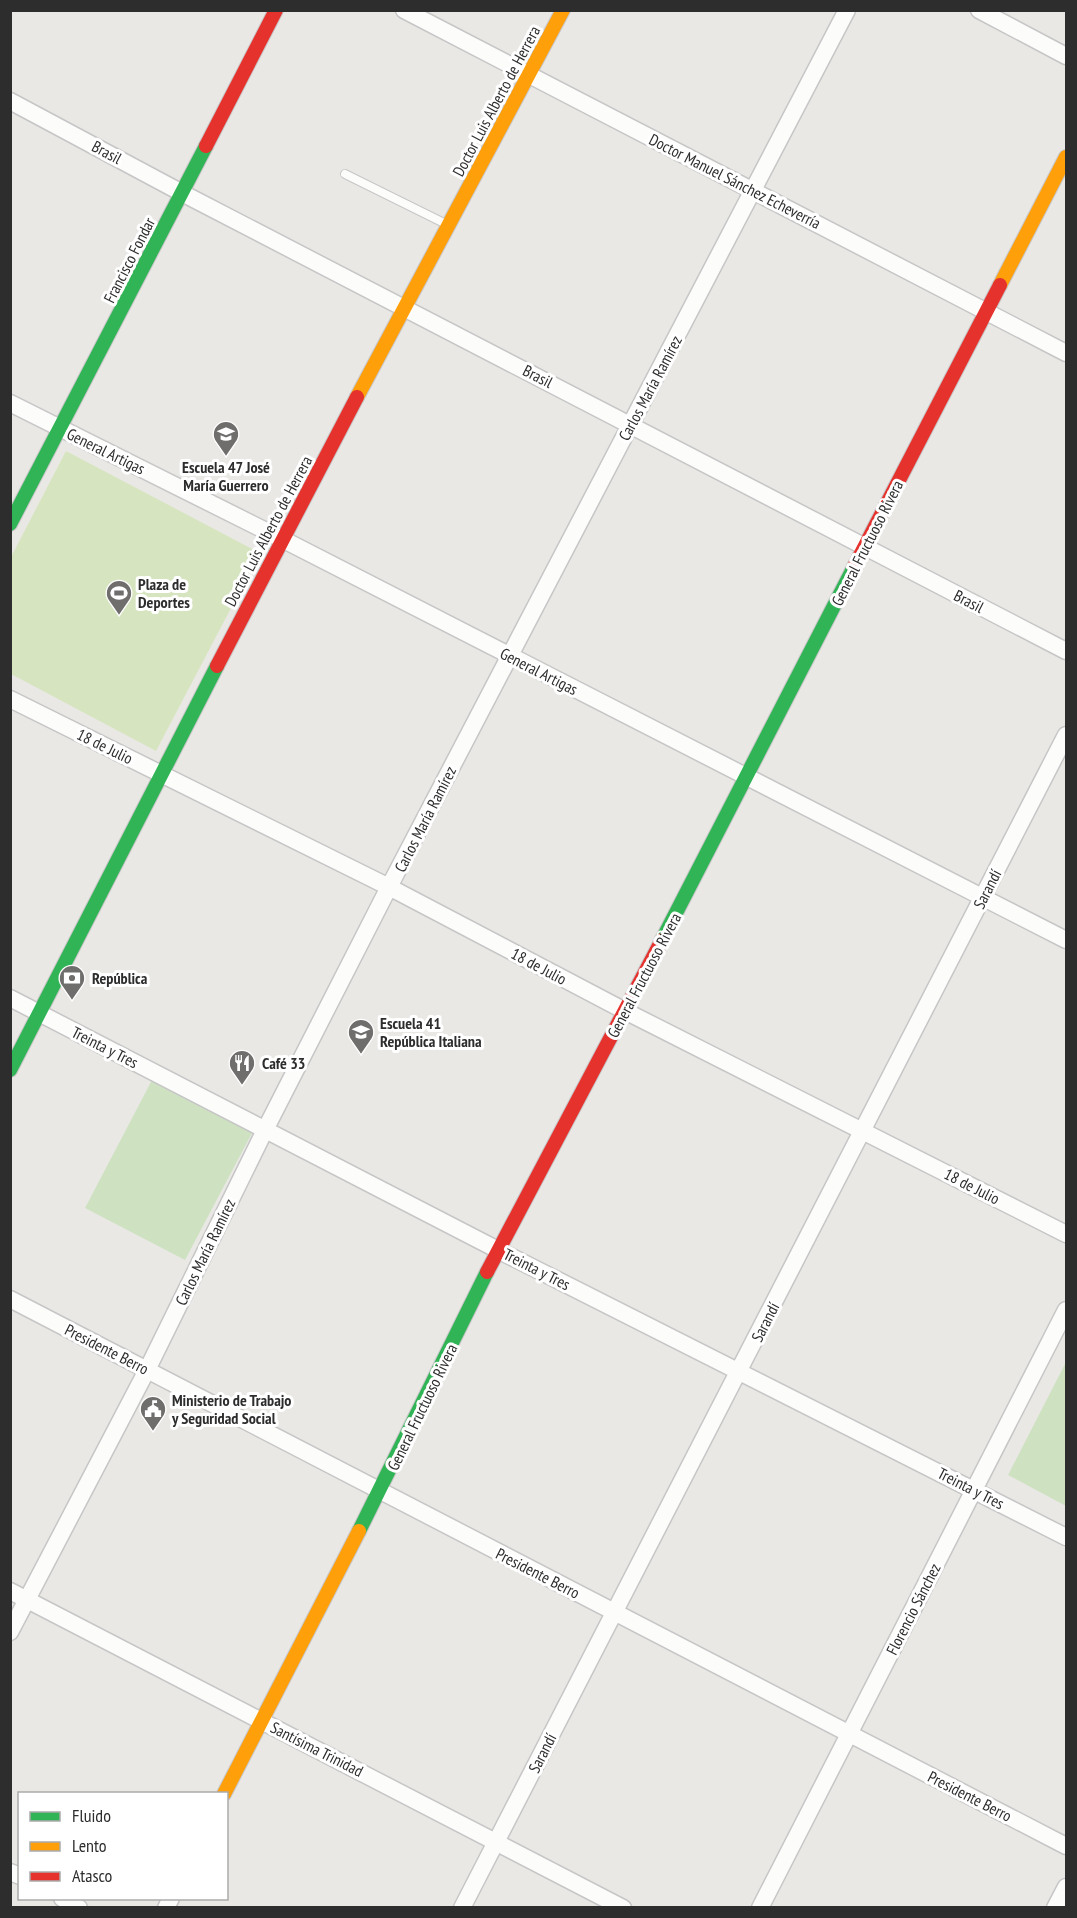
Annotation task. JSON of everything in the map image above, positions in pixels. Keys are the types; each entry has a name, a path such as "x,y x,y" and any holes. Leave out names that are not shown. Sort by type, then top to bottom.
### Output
{"street":[{"name":"Francisco Fondar","path":"10,524 276,10"},
{"name":"Doctor Manuel Sánchez Echeverría","path":"404,10 1066,353"},
{"name":"Doctor Luis Alberto de Herrera","path":"10,1070 282,539 563,10"},
{"name":"Carlos María Ramírez","path":"10,1632 147,1370 265,1130 389,887 755,191 847,10"},
{"path":"979,10 1066,56"},
{"name":"Brasil","path":"10,101 182,193 1066,651"},
{"name":"General Fructuoso Rivera","path":"225,1792 380,1491 498,1250 626,1011 1066,157"},
{"name":"General Artigas","path":"10,403 282,539 1066,940"},
{"name":"18 de Julio","path":"10,699 389,887 626,1011 1066,1234"},
{"name":"Sarandí","path":"462,1908 1066,735"},
{"name":"Treinta y Tres","path":"10,998 498,1250 1066,1536"},
{"name":"Presidente Berro","path":"10,1299 1066,1846"},
{"name":"Florencio Sánchez","path":"760,1908 1066,1310"},
{"name":"Santísima Trinidad","path":"10,1591 622,1908"},
{"path":"1055,1908 1066,1887"},
{"path":"64,1900 79,1908"}],"lane":[{"path":"345,174 449,225"}],"green space":[{"name":"Plaza de Deportes","path":"66,451 260,553 156,751 11,674 11,557"},
{"path":"152,1080 252,1133 185,1260 85,1208"},
{"path":"1066,1362 1066,1506 1008,1475"}],"traffic: fast":[{"path":"10,524 206,146"},
{"path":"662,940 854,567"},
{"path":"10,1070 217,666"},
{"path":"359,1531 487,1272"}],"traffic: slow":[{"path":"357,397 563,10"},
{"path":"1000,285 1066,157"},
{"path":"225,1792 359,1531"}],"traffic: jam":[{"path":"206,146 276,10"},
{"path":"854,567 1000,285"},
{"path":"217,666 357,397"},
{"path":"487,1272 662,940"}],"place":[{"name":"Escuela 47 José María Guerrero","path":"226,457"},
{"name":"Plaza de Deportes","path":"119,616"},
{"name":"República","path":"72,1001"},
{"name":"Escuela 41 República Italiana","path":"361,1055"},
{"name":"Café 33","path":"242,1086"},
{"name":"Ministerio de Trabajo y Seguridad Social","path":"153,1432"}]}
